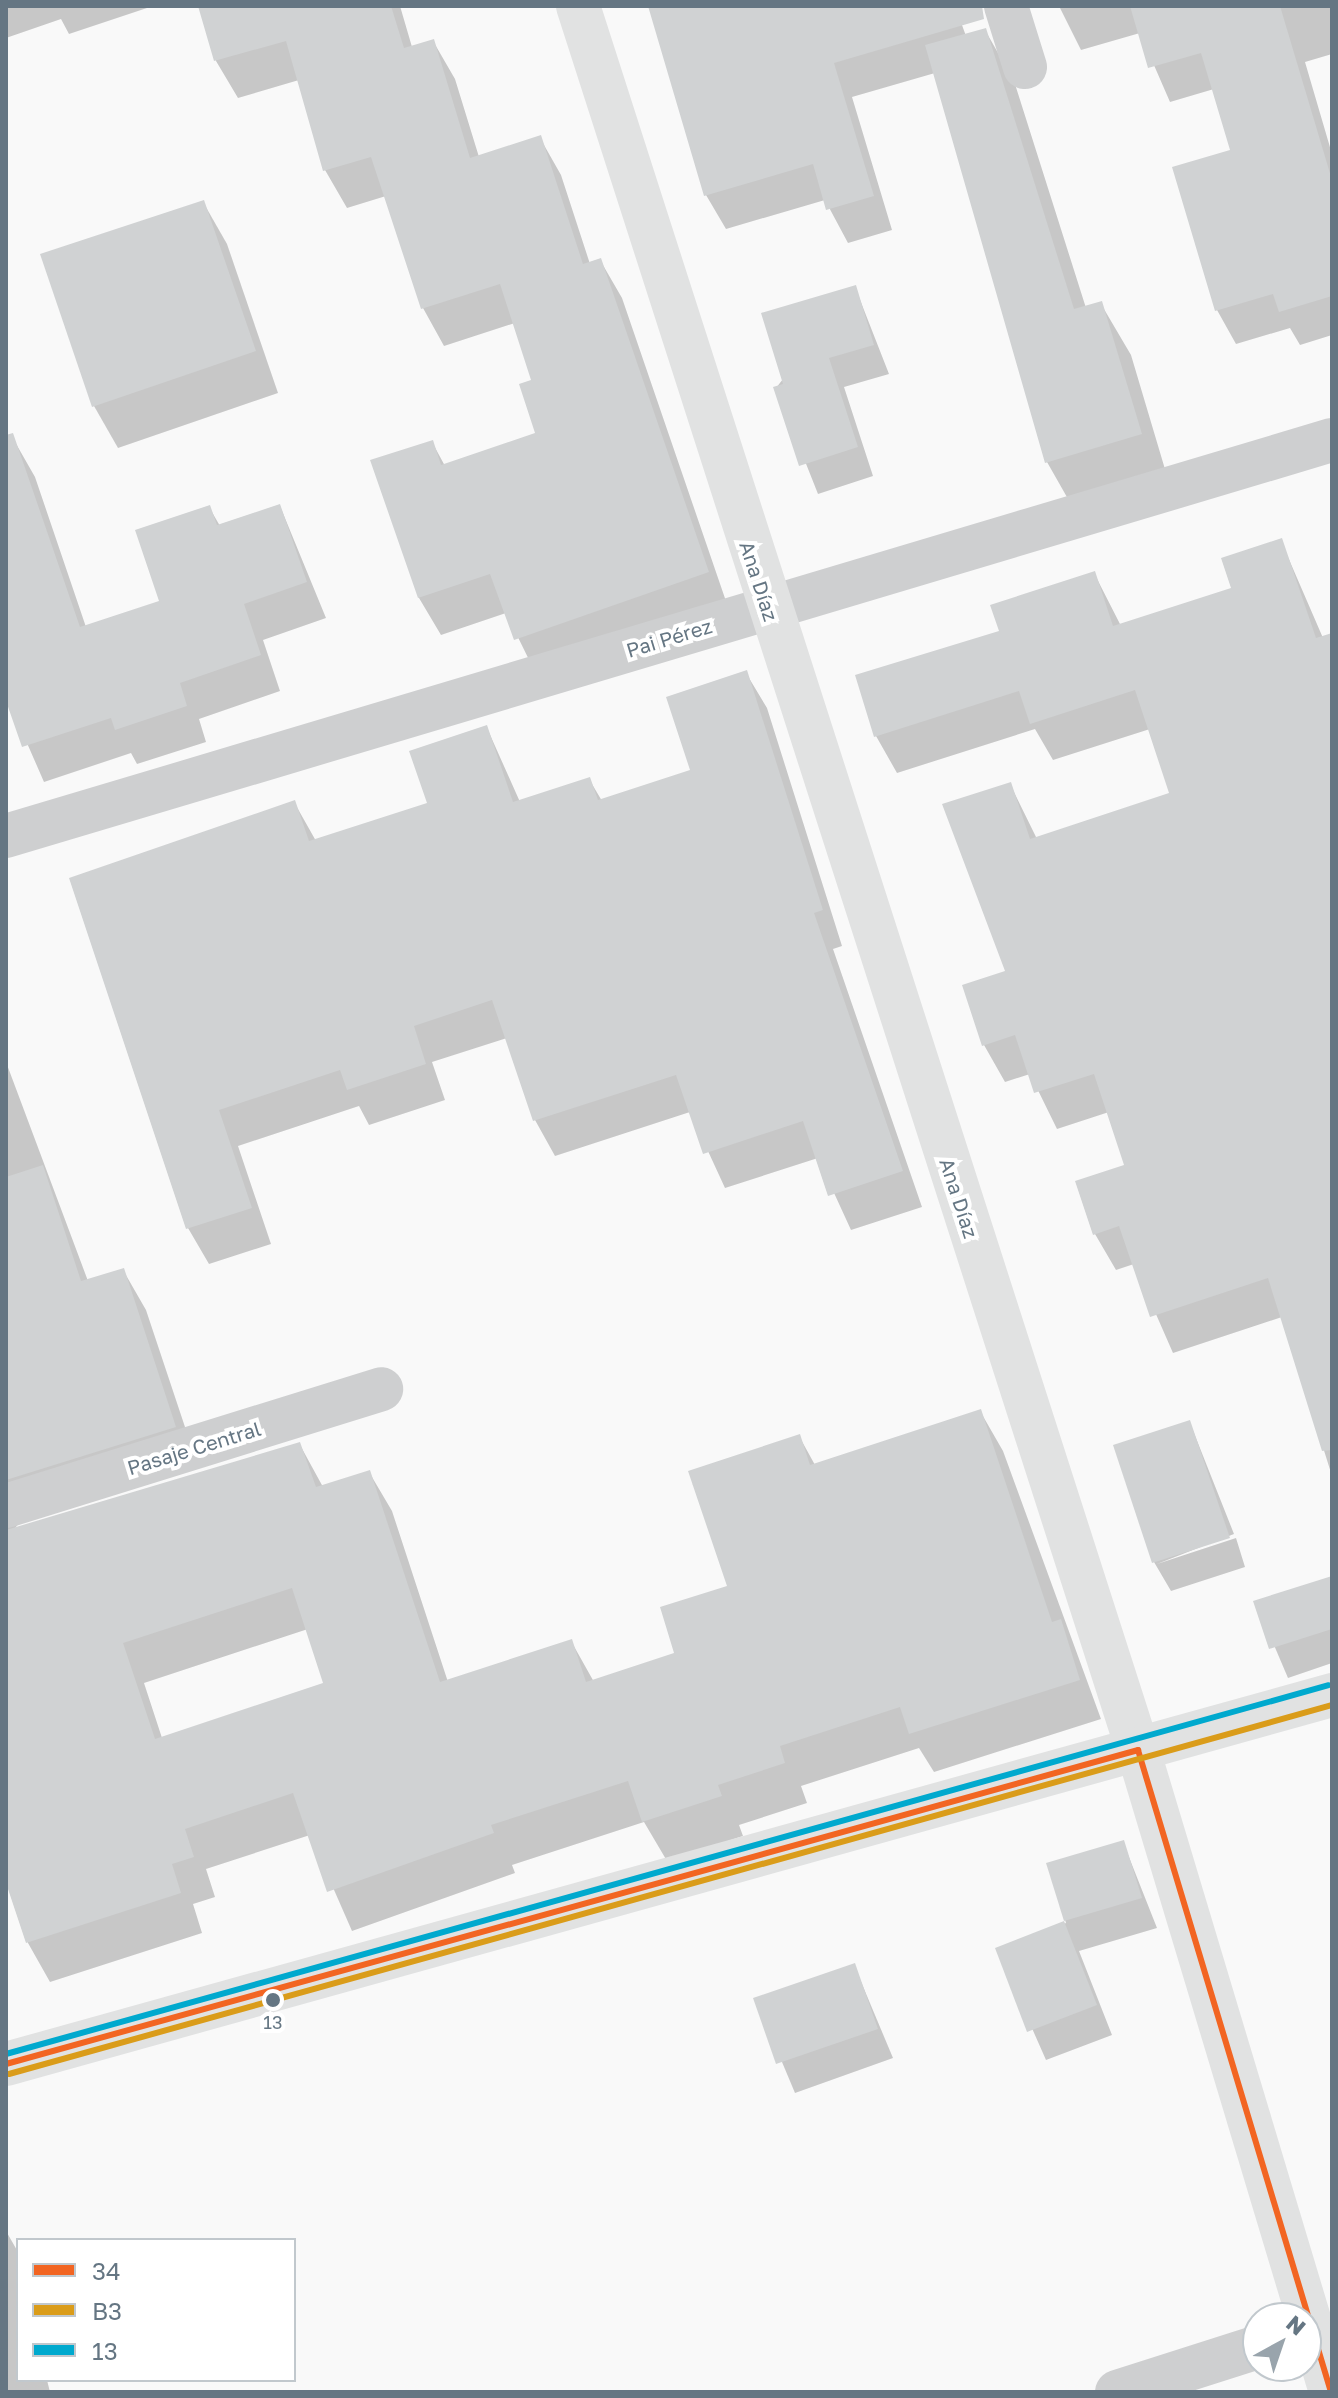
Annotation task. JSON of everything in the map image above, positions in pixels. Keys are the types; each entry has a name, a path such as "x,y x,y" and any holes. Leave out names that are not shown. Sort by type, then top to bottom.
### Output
{"main road":[{"name":"Ana Díaz","path":"578,6 768,609 1138,1750 1300,2302"},
{"path":"6,2064 1332,1695"},
{"name":"Ana Díaz","path":"1322,2367 1331,2392"}],"street":[{"path":"1006,6 1025,67"},
{"name":"Pai Pérez","path":"6,836 1332,440"},
{"name":"Pasaje Central","path":"6,1506 381,1389"},
{"path":"1117,2392 1242,2352"}],"building":[{"path":"198,6 391,6 404,48 434,39 470,158 541,135 583,264 601,258 709,572 514,640 490,574 418,598 370,460 433,440 441,465 535,433 519,384 531,380 500,284 421,309 371,157 323,171 286,41 214,61"},
{"path":"648,6 982,6 984,19 834,63 874,196 826,210 813,164 704,196"},
{"path":"1130,6 1280,6 1332,180 1332,296 1279,312 1273,294 1215,311 1172,167 1230,150 1201,53 1148,68"},
{"path":"986,28 1074,309 1102,301 1142,434 1045,463 925,45"},
{"path":"204,200 256,351 92,407 40,254"},
{"path":"856,285 874,345 829,358 858,447 799,466 773,387 783,384 761,313"},
{"path":"13,433 80,627 159,601 135,530 210,505 217,525 280,504 307,582 244,604 261,655 180,683 187,706 115,730 111,718 22,747 6,701 6,435"},
{"path":"1282,538 1316,638 1332,633 1332,1450 1322,1451 1268,1278 1150,1317 1119,1226 1093,1235 1075,1181 1124,1165 1094,1074 1034,1093 1015,1035 982,1046 962,985 1005,971 942,804 1011,782 1030,839 1169,793 1135,690 1030,724 1019,691 874,737 855,675 999,631 990,605 1095,571 1113,626 1231,588 1221,558"},
{"path":"747,670 823,910 814,913 903,1171 828,1196 803,1121 703,1154 676,1075 533,1121 492,1000 414,1026 426,1064 347,1090 340,1070 219,1110 252,1208 186,1229 69,878 295,800 309,841 427,803 409,751 487,725 513,802 590,777 598,800 690,770 666,697"},
{"path":"43,1165 81,1281 124,1268 176,1427 6,1480 6,1177"},
{"path":"981,1409 1052,1622 1061,1619 1080,1680 909,1734 900,1707 780,1746 785,1763 718,1785 722,1796 642,1822 628,1781 491,1825 494,1833 327,1892 293,1793 185,1829 194,1857 172,1864 181,1893 26,1943 6,1883 6,1530 300,1442 316,1487 370,1470 440,1682 572,1639 586,1682 674,1653 660,1607 727,1586 688,1471 800,1434 810,1465","holes":["292,1588 323,1683 155,1739 123,1643"]},
{"path":"1190,1420 1230,1538 1152,1563 1113,1445"},
{"path":"1332,1576 1332,1629 1269,1649 1253,1601"},
{"path":"1124,1840 1142,1898 1064,1921 1046,1863"},
{"path":"1064,1921 1097,2005 1027,2032 995,1948"},
{"path":"855,1963 878,2029 776,2064 753,1998"}],"transit line":[{"name":"13","path":"6,2054 1329,1685"},
{"name":"B3","path":"9,2074 1332,1705"},
{"name":"34","path":"6,2064 1138,1750 1331,2392"}],"place":[{"name":"13","path":"273,2000"}]}
